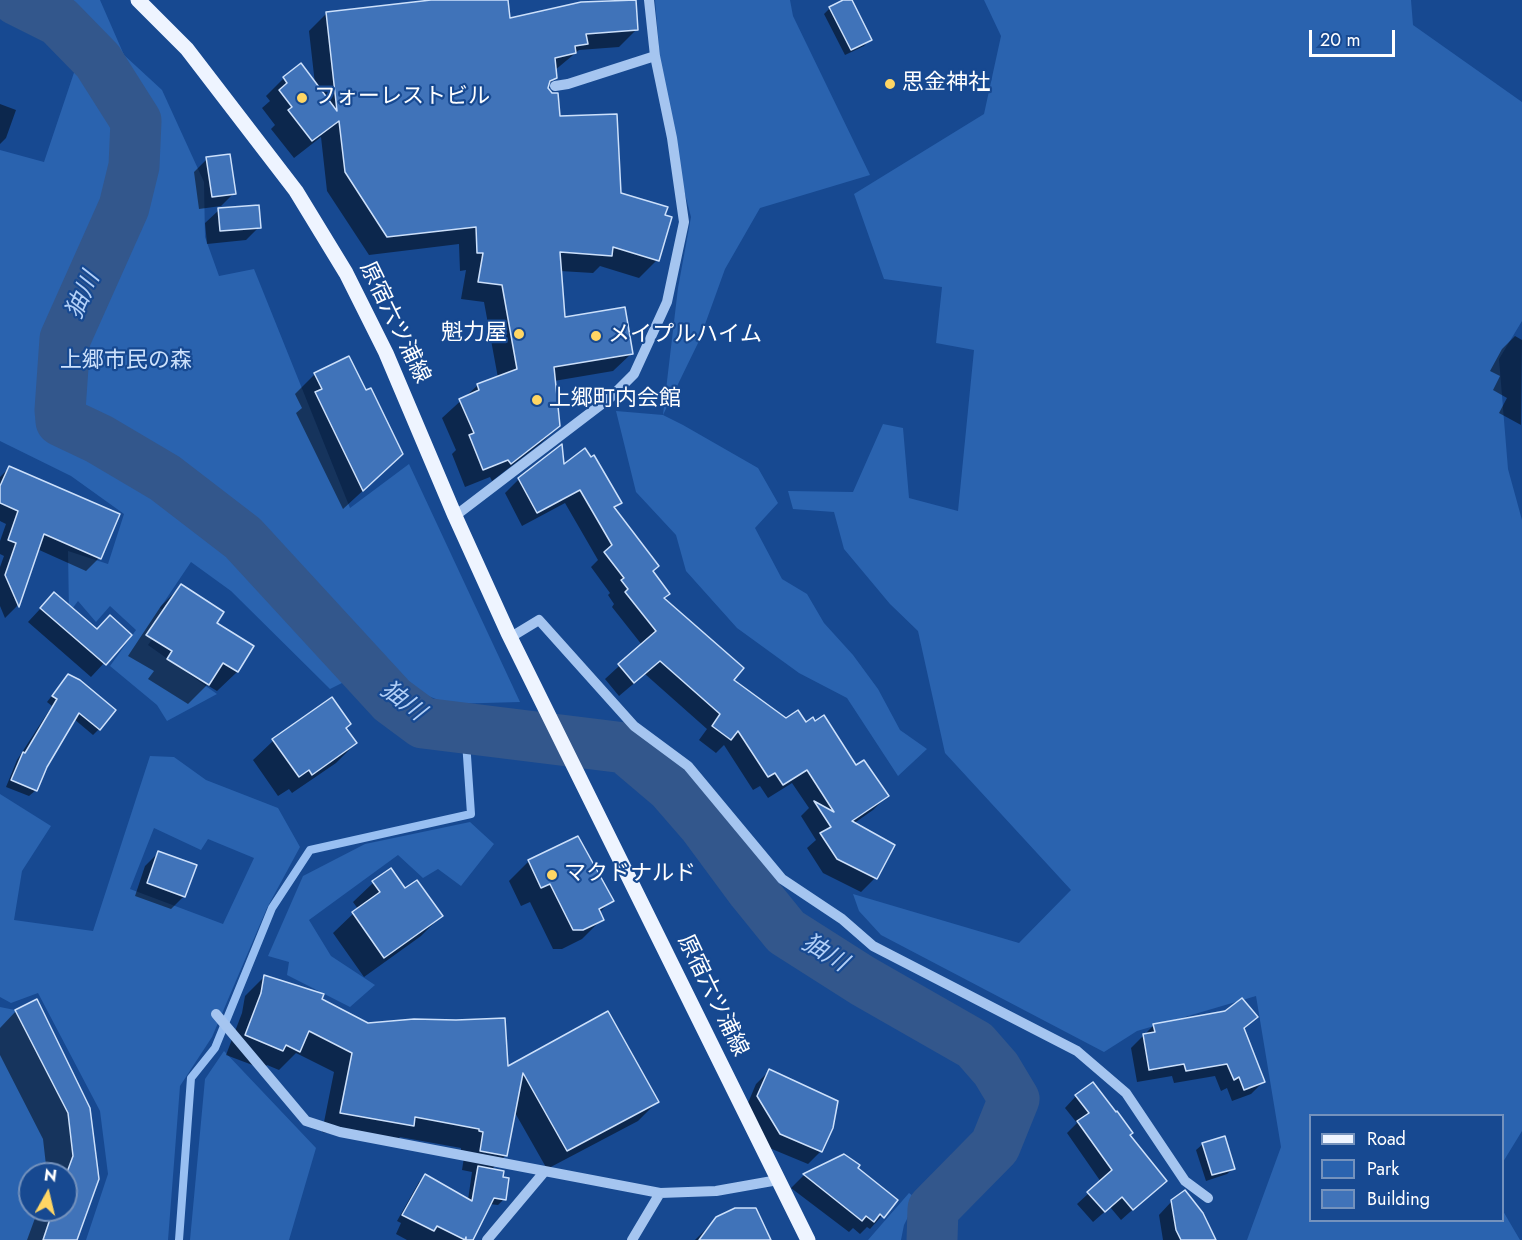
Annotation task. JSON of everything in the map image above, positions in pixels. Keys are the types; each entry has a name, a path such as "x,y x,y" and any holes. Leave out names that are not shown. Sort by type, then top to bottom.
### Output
{"main road":[{"name":"原宿六ツ浦線","path":"138,0 188,49 296,191 341,264 386,353 455,516 511,638 808,1240"}],"street":[{"path":"455,516 611,397 634,374 667,302 684,222 672,138 655,56 649,0"},
{"path":"555,87 655,56"},
{"path":"511,638 539,620 634,726 688,766 782,879 842,919 873,946 1077,1051 1126,1093 1185,1181 1208,1198"},
{"path":"216,1014 306,1121 340,1132 660,1193 716,1191 778,1180"},
{"path":"488,1240 545,1171"},
{"path":"632,1240 660,1193"}],"green space":[{"name":"上郷市民の森","path":"43,0 100,0 124,55 162,90 204,182 205,237 219,276 254,269 350,508 409,464 520,702 448,704 399,684 380,664 330,689 231,591 191,562 160,608 170,614 148,645 217,694 167,721 157,705 110,666 136,630 110,606 96,622 78,601 69,613 68,551 108,564 124,514 71,476 0,441 0,150 44,162 89,28"},
{"path":"655,0 790,0 793,16 870,175 760,208 725,269 699,341 663,415 678,288 691,217 665,117"},
{"path":"984,0 1411,0 1413,25 1522,102 1522,321 1499,359 1508,469 1522,520 1522,1131 1504,1160 1504,1114 1309,1114 1309,1222 1504,1222 1504,1213 1520,1240 1247,1240 1281,1147 1256,996 1137,1031 1104,1052 881,935 859,911 853,894 1019,943 1071,890 945,753 918,631 890,604 844,549 834,512 793,509 788,491 853,492 883,424 903,428 909,498 958,511 974,350 936,343 942,287 884,279 854,194 984,114 1001,36"},
{"path":"616,411 663,415 758,468 778,503 755,528 782,579 807,594 824,623 853,655 878,689 900,730 927,749 898,776 847,698 799,673 737,628 686,571 676,535 636,492"},
{"path":"150,756 174,757 206,780 278,808 300,847 267,908 212,1037 180,1086 168,1240 86,1240 108,1174 100,1111 38,993 11,1003 0,997 0,794 51,826 22,871 14,920 93,931","holes":["154,828 201,850 208,839 254,858 223,924 130,889"]},
{"path":"470,822 494,844 461,886 438,869 423,878 398,855 309,920 331,956 375,985 350,1007 287,975 289,962 268,956 303,876 365,844"},
{"path":"0,1007 15,1010 68,1113 74,1162 18,1162 18,1222 49,1222 43,1240 0,1240"},
{"path":"224,1051 316,1148 289,1240 190,1240 205,1079"},
{"path":"909,1193 917,1199 904,1225 901,1240 868,1240"}],"building":[{"path":"431,0 508,0 510,18 581,2 636,0 638,30 586,34 588,44 575,46 576,53 555,58 557,78 550,81 548,88 552,93 558,93 560,116 617,114 621,193 668,207 665,215 672,217 659,261 613,247 612,256 560,252 565,317 625,307 633,354 554,367 560,426 511,464 508,460 483,470 469,435 474,433 459,399 479,390 477,384 517,369 502,285 478,282 483,253 477,253 476,227 387,237 345,172 339,121 312,141 288,110 292,107 279,90 287,83 283,77 301,63 337,111 326,12"},
{"path":"843,0 852,0 872,40 851,50 829,7"},
{"path":"230,154 236,194 212,197 206,157"},
{"path":"259,205 261,228 220,231 218,208"},
{"path":"349,356 366,390 371,388 403,454 363,491 315,392 322,389 314,373"},
{"path":"562,444 564,464 585,448 591,457 594,455 622,503 614,507 659,566 653,571 670,594 664,598 744,668 734,680 786,718 798,710 806,722 813,717 815,721 824,715 856,765 864,760 889,796 852,821 895,845 877,879 837,859 820,833 831,827 814,801 834,812 807,770 783,785 775,773 768,777 738,731 731,740 712,726 720,714 660,661 634,683 618,664 656,631 625,592 628,589 621,580 624,578 604,552 612,545 580,490 537,513 518,478"},
{"path":"9,466 120,514 101,559 44,534 19,607 5,575 16,543 8,540 18,511 0,503 0,486"},
{"path":"181,584 224,612 217,623 254,646 238,672 223,663 209,685 167,659 172,651 146,635"},
{"path":"54,592 97,629 110,615 132,635 106,665 40,608"},
{"path":"68,674 80,680 116,710 100,730 79,713 47,767 37,791 11,780 23,752 25,753 57,699 52,696"},
{"path":"332,697 351,724 346,728 357,743 312,775 309,770 299,777 272,739"},
{"path":"578,836 614,901 599,909 604,920 583,930 573,930 550,884 541,888 528,860"},
{"path":"158,851 197,865 185,897 147,883"},
{"path":"391,868 405,888 417,880 443,916 384,958 352,912 380,892 372,881"},
{"path":"264,975 324,994 322,999 368,1023 414,1019 505,1018 508,1066 608,1011 659,1102 567,1151 523,1073 507,1156 480,1151 483,1132 479,1129 415,1117 414,1126 340,1113 352,1053 309,1031 300,1052 286,1045 283,1051 245,1035 261,993"},
{"path":"1242,998 1258,1017 1244,1028 1265,1082 1244,1090 1239,1077 1234,1080 1227,1064 1186,1071 1184,1064 1149,1070 1143,1034 1155,1032 1153,1024 1225,1011"},
{"path":"37,999 90,1108 99,1179 77,1240 43,1240 49,1222 78,1222 78,1162 71,1162 73,1156 68,1113 15,1010"},
{"path":"769,1069 838,1101 833,1128 822,1152 780,1134 757,1096"},
{"path":"1093,1082 1133,1133 1130,1135 1167,1181 1133,1210 1122,1197 1105,1212 1087,1192 1112,1170 1077,1121 1089,1113 1075,1095"},
{"path":"1225,1136 1235,1169 1212,1175 1202,1143"},
{"path":"844,1154 860,1165 858,1168 898,1200 884,1218 880,1214 874,1222 866,1216 862,1221 803,1174"},
{"path":"478,1166 504,1171 503,1177 509,1178 506,1200 494,1198 473,1240 466,1240 466,1237 465,1240 437,1226 434,1231 402,1215 425,1174 472,1201"},
{"path":"1185,1190 1203,1213 1216,1240 1181,1240 1176,1230 1171,1200"},
{"path":"735,1208 756,1208 771,1240 699,1240 716,1217"}],"waterway":[{"name":"㹨川","path":"17,0 59,21 98,61 136,121 134,166 124,207 65,339 61,421 99,439 165,478 243,538 392,700 423,723 625,748 671,787 704,825 786,932 863,981 975,1045 996,1069 1014,1099 995,1146 933,1209 932,1240"},
{"path":"179,1240 191,1078 215,1048 272,908 310,850 471,814 465,727"}],"place":[{"name":"思金神社","path":"890,84"},
{"name":"フォーレストビル","path":"302,98"},
{"name":"魁力屋","path":"519,334"},
{"name":"メイプルハイム","path":"596,336"},
{"name":"上郷町内会館","path":"537,400"},
{"name":"マクドナルド","path":"552,875"}]}
